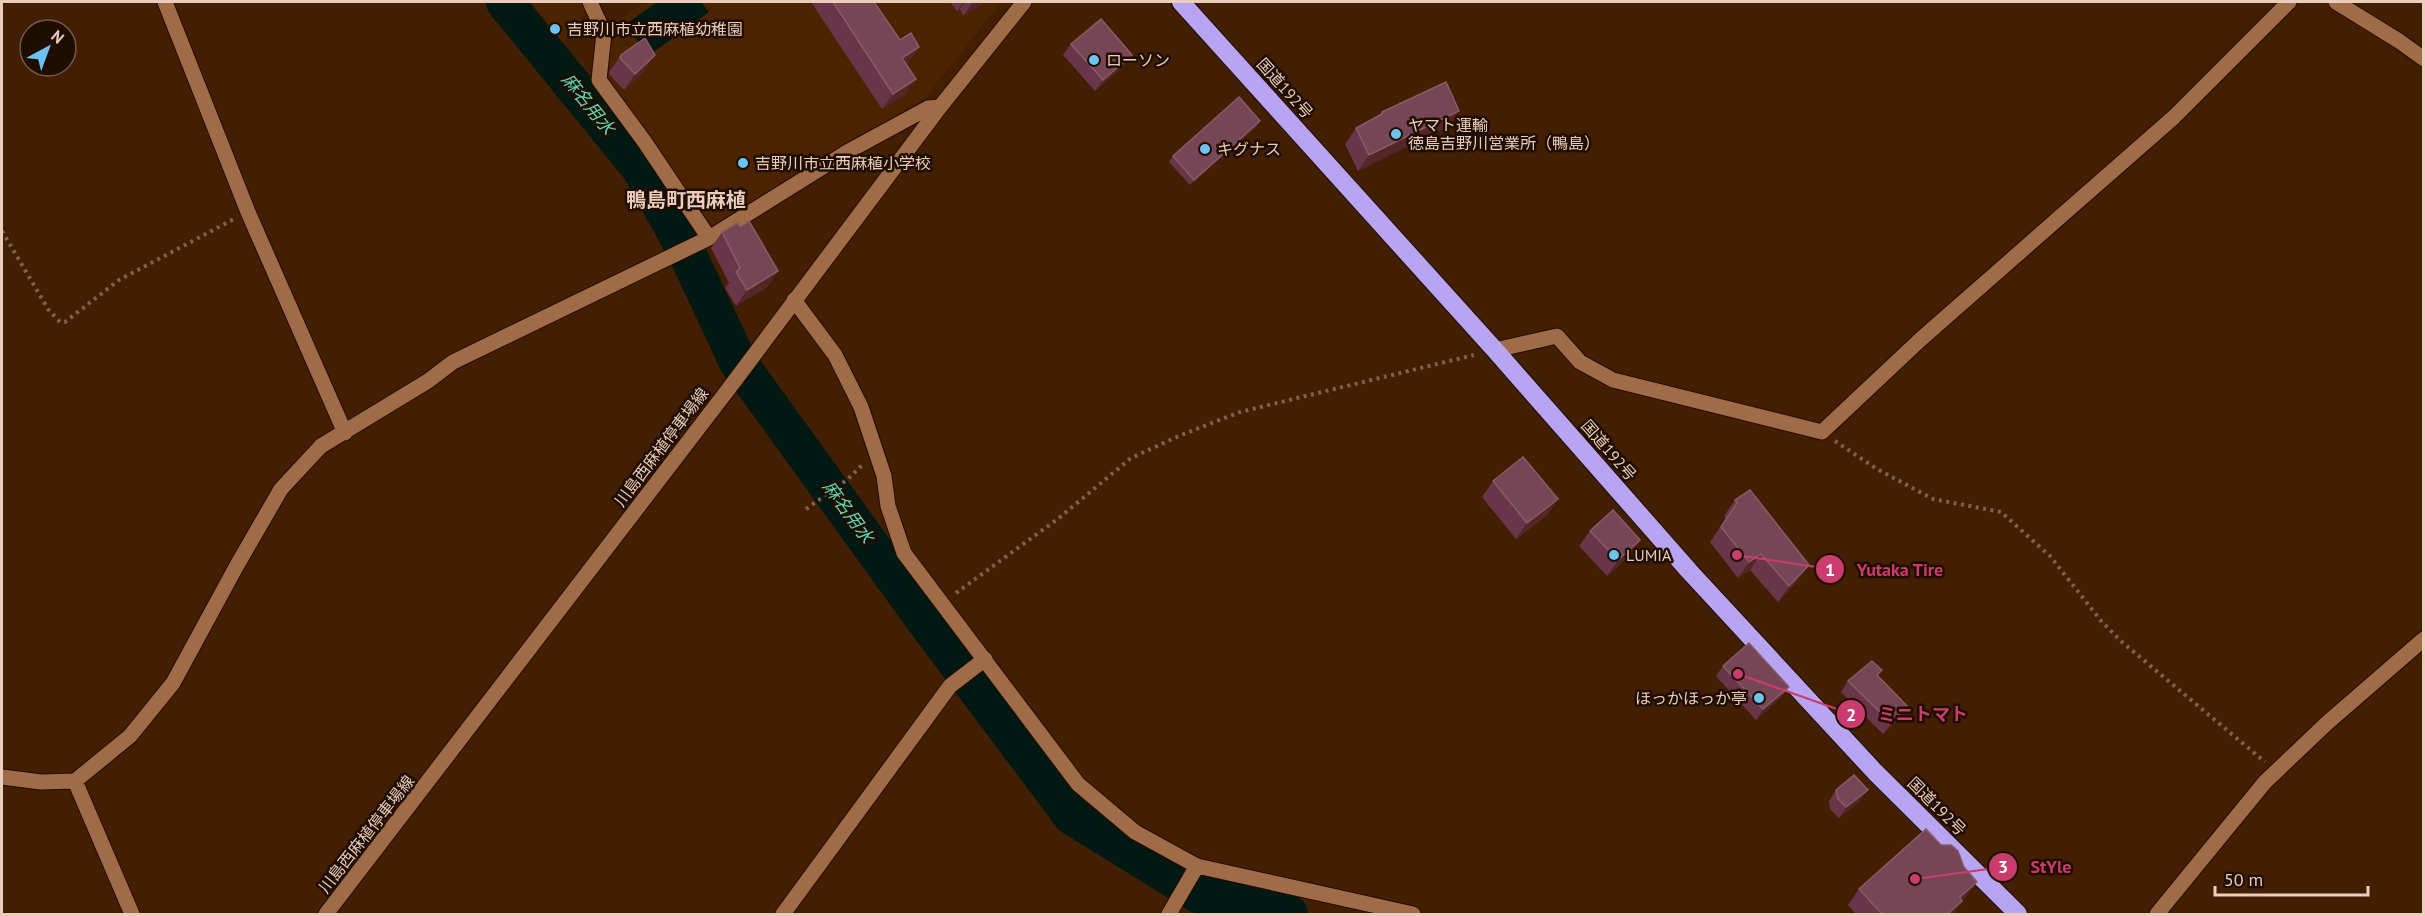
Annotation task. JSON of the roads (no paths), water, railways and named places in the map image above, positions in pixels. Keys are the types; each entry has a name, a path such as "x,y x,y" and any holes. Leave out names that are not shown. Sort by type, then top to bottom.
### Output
{"highway":[{"name":"国道192号","path":"1180,2 1495,350 1690,572 1875,772 2018,915"}],"street":[{"path":"165,2 248,212 345,433"},
{"path":"590,2 604,33 599,80 644,141 705,239"},
{"name":"川島西麻植停車場線","path":"326,915 727,391 940,107 1024,2"},
{"path":"1495,350 1557,336 1580,362 1613,380 1822,432 1921,339 2174,117 2289,2"},
{"path":"2336,2 2424,59"},
{"path":"2,777 41,782 75,781 129,736 173,683 281,489 321,446 428,381 453,362 705,239 847,153 928,108 940,107"},
{"path":"794,300 835,355 861,407 884,476 888,506 904,554 1077,784 1135,832 1197,866 1235,873 1356,909 1413,915"},
{"path":"2157,915 2265,782 2327,723 2424,639"},
{"path":"783,915 950,686 985,659"},
{"path":"75,781 132,915"},
{"path":"1173,909 1197,866"}],"water":[{"path":"657,2 701,2 709,12 648,56 626,24"}],"waterway":[{"name":"麻名用水","path":"505,2 641,169 685,249 738,362 924,619 1072,816 1198,894 1289,914"}],"place":[{"name":"吉野川市立西麻植幼稚園","path":"555,29"},
{"name":"ローソン","path":"1094,60"},
{"name":"ヤマト運輸 徳島吉野川営業所（鴨島）","path":"1396,134"},
{"name":"キグナス","path":"1205,149"},
{"name":"吉野川市立西麻植小学校","path":"743,163"},
{"name":"LUMIA","path":"1614,555"},
{"name":"Yutaka Tire","path":"1737,555"},
{"name":"ミニトマト","path":"1738,674"},
{"name":"ほっかほっか亭","path":"1759,698"},
{"name":"StYle","path":"1915,879"}],"district":[{"name":"鴨島町西麻植","path":"686,200"}]}
